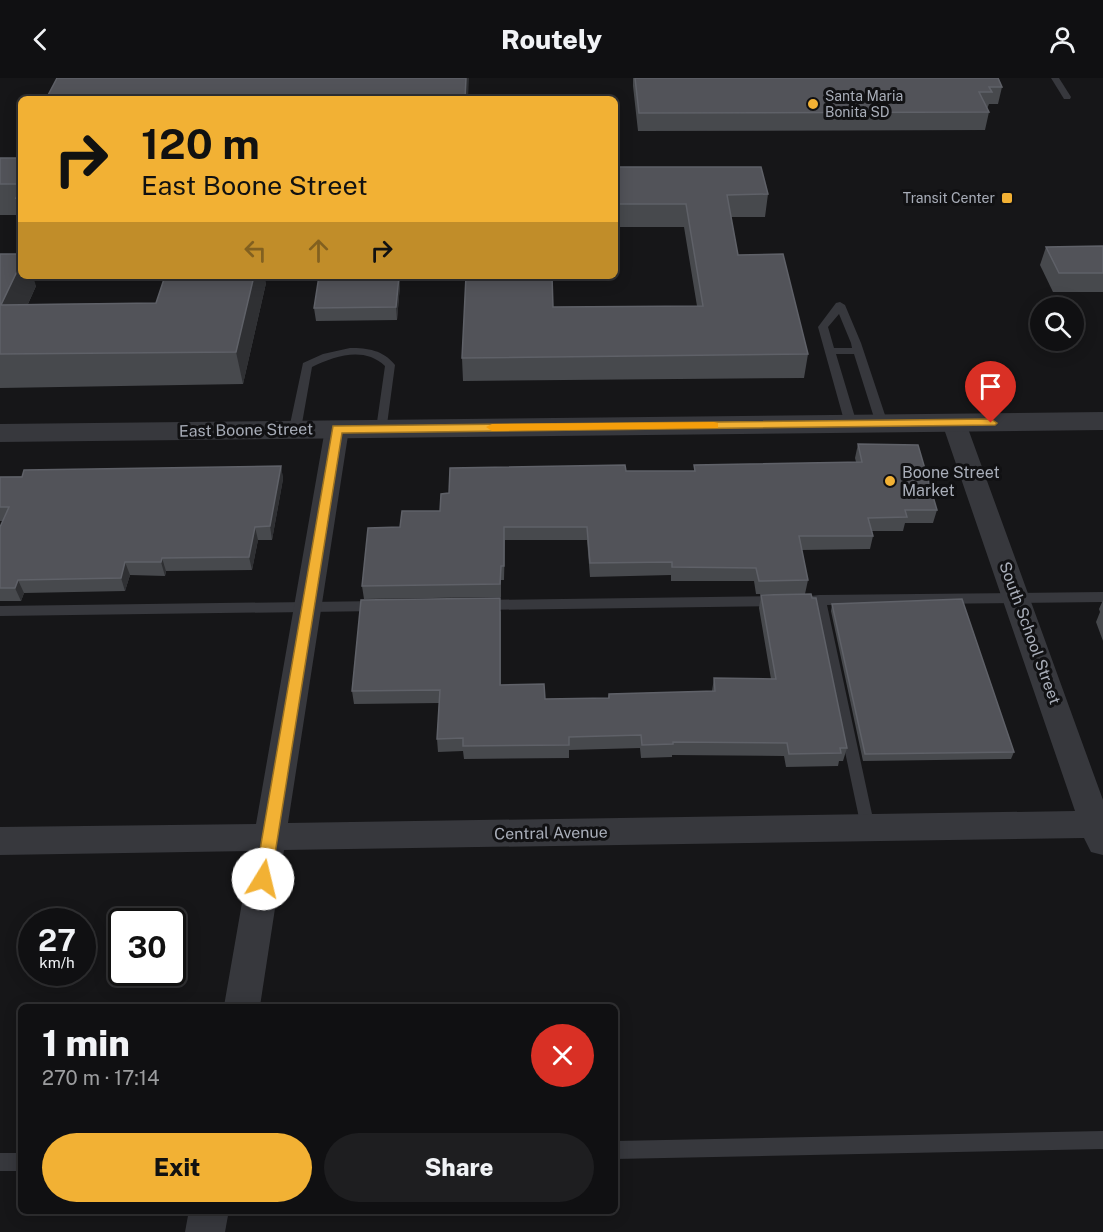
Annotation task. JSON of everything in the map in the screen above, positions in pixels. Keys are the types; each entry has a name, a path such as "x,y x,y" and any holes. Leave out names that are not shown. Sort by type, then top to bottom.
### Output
{"street":[{"name":"East Boone Street","path":"0,433 1103,421"},
{"name":"South School Street","path":"954,423 1101,831"},
{"path":"242,1004 337,429"},
{"name":"Central Avenue","path":"0,841 867,828 1101,831"},
{"path":"205,1232 208,1214"}],"lane":[{"path":"1056,78 1067,97"},
{"path":"851,424 823,327 840,305 882,424"},
{"path":"830,351 858,351"},
{"path":"295,429 307,365 323,356 342,352 369,352 383,356 390,365 382,429"},
{"path":"467,605 1103,597"},
{"path":"819,600 867,828"},
{"path":"0,611 396,606"},
{"path":"618,1150 1103,1140"},
{"path":"0,1162 18,1162"}],"building":[{"path":"57,78 466,78 465,96 48,96"},
{"name":"Santa Maria Bonita SD","path":"635,78 998,78 1002,87 989,87 992,92 979,92 989,112 639,113"},
{"path":"0,158 18,158 18,184 0,184"},
{"path":"618,167 761,167 768,194 727,195 738,255 783,254 808,354 462,358 466,279 552,279 553,307 703,306 686,204 618,204"},
{"path":"1103,246 1103,273 1059,273 1046,247"},
{"path":"0,254 18,254 18,269 1,305 156,303 164,279 253,279 236,352 0,354"},
{"path":"319,279 399,279 396,307 314,308"},
{"path":"858,444 918,445 937,510 905,510 907,517 868,518 873,536 799,536 808,580 759,581 756,568 672,567 672,562 590,563 587,527 504,527 504,566 501,566 500,584 362,586 368,528 400,527 402,511 440,511 441,494 449,493 450,468 625,465 626,471 695,471 694,465 862,462"},
{"path":"281,466 270,526 255,527 249,557 162,558 161,562 125,562 121,578 18,580 15,588 0,588 0,527 9,507 0,507 0,477 22,477 24,470"},
{"path":"811,594 812,598 816,598 847,748 840,748 841,753 789,754 787,743 673,742 673,744 642,745 641,735 569,737 569,745 463,746 463,738 437,739 440,690 352,691 361,600 500,598 500,685 544,684 545,699 609,698 609,694 715,691 714,678 776,679 761,595"},
{"path":"962,599 1014,752 865,754 832,604"}],"slow traffic":[{"path":"492,427 714,425"}],"place":[{"name":"Santa Maria Bonita SD","path":"813,104"},
{"name":"Transit Center","path":"1007,198"},
{"name":"Boone Street Market","path":"890,481"}],"route":[{"path":"263,879 337,429 991,423"}]}
